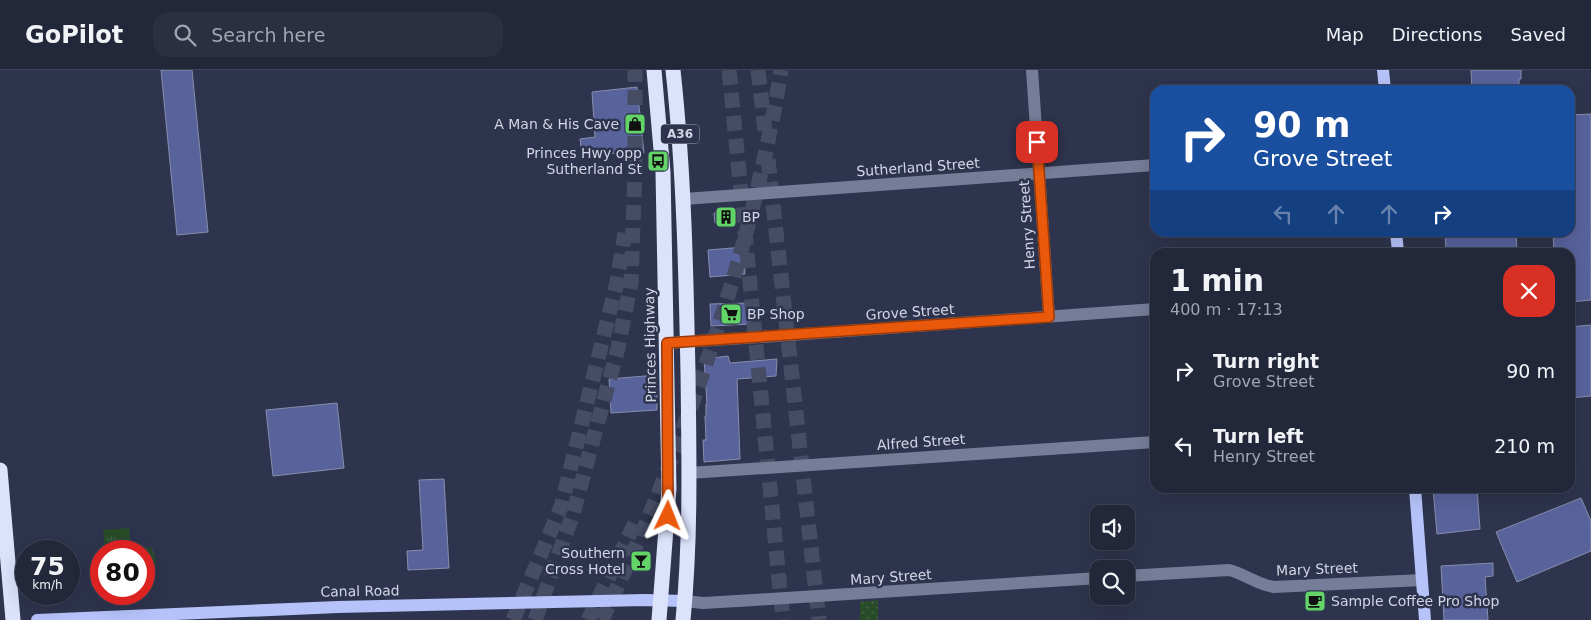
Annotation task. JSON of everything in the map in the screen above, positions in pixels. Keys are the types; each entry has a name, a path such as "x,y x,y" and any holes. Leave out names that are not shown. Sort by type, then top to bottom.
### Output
{"highway":[{"name":"Princes Highway","path":"654,70 663,172 669,489 659,620"},
{"name":"A36","path":"673,70 680,132 684,199 687,342 689,528 683,620"},
{"path":"0,470 12,620"}],"main road":[{"path":"1383,70 1384,85"},
{"path":"1415,493 1425,620"},
{"name":"Canal Road","path":"37,620 338,607 685,601"}],"street":[{"name":"Henry Street","path":"1032,70 1049,317"},
{"name":"Sutherland Street","path":"684,199 1150,165"},
{"name":"Grove Street","path":"667,343 1150,309"},
{"name":"Alfred Street","path":"689,473 1150,442"},
{"name":"Mary Street","path":"1135,575 1229,570 1274,587 1422,580"},
{"name":"Mary Street","path":"685,601 703,603 745,601 1090,579"}],"green space":[{"path":"129,528 130,540 104,540 103,530"},
{"path":"878,600 878,620 860,620 860,602"}],"building":[{"path":"161,70 192,70 208,232 177,235"},
{"path":"1471,70 1521,70 1519,85 1472,85"},
{"path":"637,87 644,153 582,156 580,139 595,137 592,92"},
{"path":"1591,114 1591,300 1575,302 1575,248 1554,248 1553,237 1575,237 1575,115"},
{"name":"BP","path":"736,211 737,221 715,223 714,213"},
{"path":"1445,237 1516,237 1517,248 1446,248"},
{"path":"744,247 745,274 710,277 708,250"},
{"name":"BP Shop","path":"750,303 751,324 711,326 710,304"},
{"path":"1591,325 1591,396 1575,398 1575,327"},
{"path":"728,356 730,363 777,359 776,376 737,379 740,459 704,462 703,440 706,440 705,416 707,404 704,359"},
{"path":"657,375 657,410 611,413 609,379"},
{"path":"337,403 344,468 273,476 266,410"},
{"path":"444,479 449,568 408,570 407,551 423,550 419,480"},
{"path":"1433,493 1477,493 1480,529 1437,534"},
{"path":"1581,498 1591,521 1591,551 1517,582 1496,532"},
{"path":"1493,563 1493,576 1485,577 1488,620 1444,620 1441,566"}],"tunnel":[{"path":"535,620 573,514 618,348 631,283 635,169 635,70"},
{"path":"729,70 783,620"},
{"path":"758,70 765,131"},
{"path":"602,620 656,499 714,341 746,234 771,125 781,70"},
{"path":"768,159 819,620"},
{"path":"513,620 561,507 617,282 625,233"},
{"path":"588,620 635,523"}],"place":[{"name":"A Man & His Cave","path":"635,124"},
{"name":"Princes Hwy opp Sutherland St","path":"658,161"},
{"name":"BP","path":"726,217"},
{"name":"BP Shop","path":"731,314"},
{"name":"Southern Cross Hotel","path":"641,561"},
{"name":"Sample Coffee Pro Shop","path":"1315,601"}],"route":[{"path":"668,516 667,343 1049,317 1037,142"}]}
